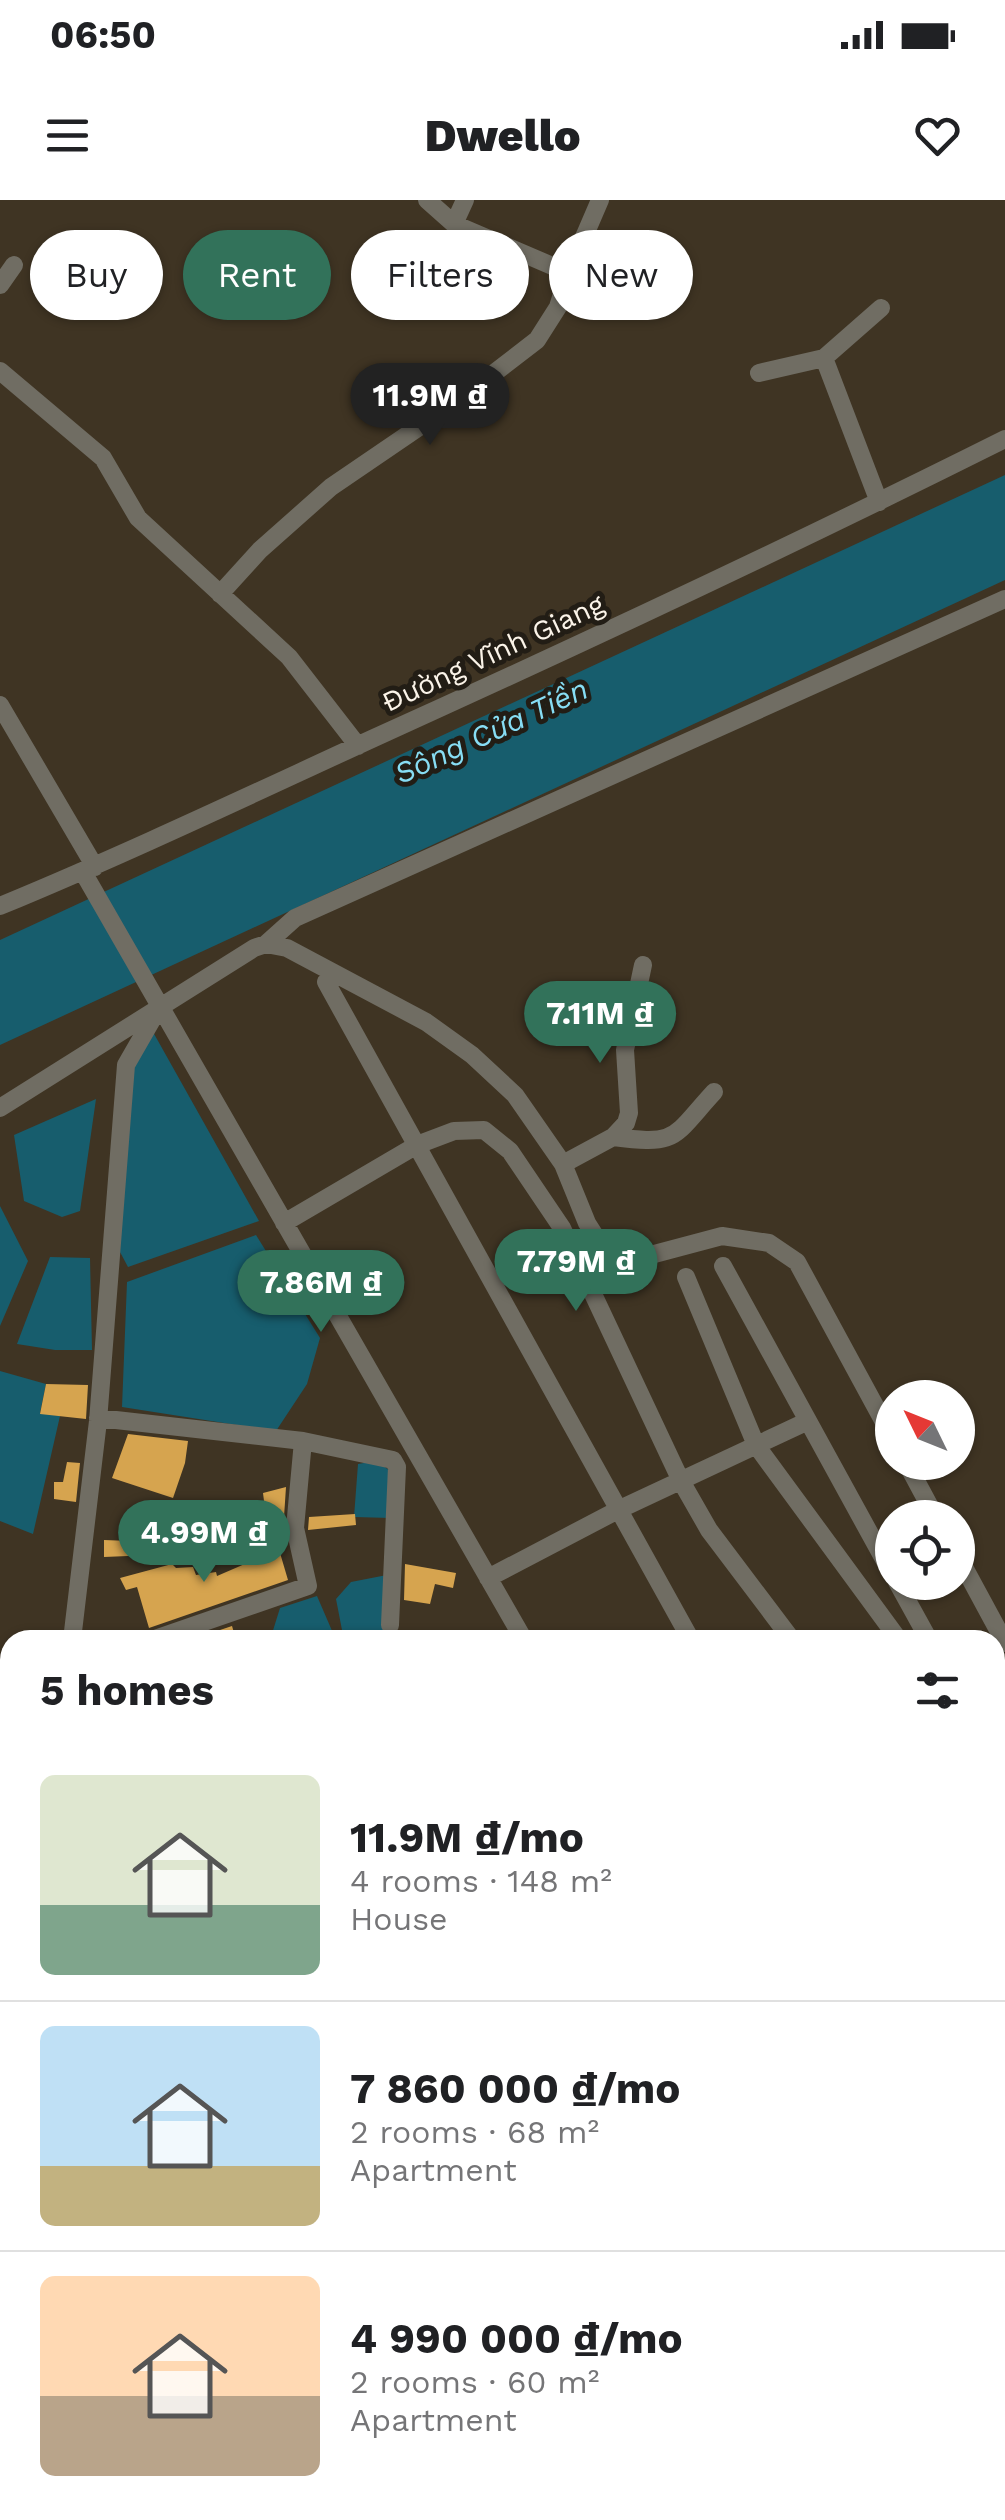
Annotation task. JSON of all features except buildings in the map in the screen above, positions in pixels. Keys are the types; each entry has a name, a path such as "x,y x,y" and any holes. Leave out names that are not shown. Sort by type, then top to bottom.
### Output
{"street":[{"path":"426,200 454,224 549,267"},
{"path":"454,224 465,200"},
{"path":"586,230 600,200"},
{"path":"0,284 14,265"},
{"path":"759,374 824,358 881,308"},
{"path":"220,594 260,550 331,487 537,340 550,320"},
{"path":"824,358 879,502"},
{"path":"0,371 103,458 138,518 296,665 358,746"},
{"name":"Đường Vĩnh Giang","path":"0,906 358,746 1005,439"},
{"path":"0,1108 155,998 266,944 295,918 1005,600"},
{"path":"0,705 89,869 94,893 518,1630"},
{"path":"266,944 287,948 449,1038 472,1055 524,1104 563,1164 587,1223 606,1252 628,1261 722,1236 769,1243 797,1262 875,1406"},
{"path":"563,1164 613,1136 628,1118 625,1050 643,965"},
{"path":"326,982 684,1630"},
{"path":"73,1630 98,1418 126,1065 155,998"},
{"path":"613,1136 664,1141 675,1135 714,1092"},
{"path":"284,1222 417,1145 454,1131 484,1130 510,1151 562,1228 681,1481 709,1530 784,1630"},
{"path":"724,1266 875,1543"},
{"path":"686,1277 756,1445 892,1630"},
{"path":"98,1418 303,1440 395,1462 390,1625"},
{"path":"488,1578 618,1510 808,1422"},
{"path":"181,1630 308,1586 296,1531 303,1440"},
{"path":"975,1587 998,1630"},
{"path":"907,1600 923,1630"}],"water":[{"name":"Sông Cửa Tiền","path":"1005,475 1005,580 0,1045 0,940"},
{"path":"153,1032 259,1221 128,1267 120,1252 123,1127 132,1066"},
{"path":"96,1099 80,1211 62,1217 24,1201 14,1135"},
{"path":"0,1206 28,1261 0,1326"},
{"path":"256,1235 320,1338 307,1384 276,1431 122,1407 127,1282"},
{"path":"50,1257 90,1258 92,1350 17,1344"},
{"path":"0,1371 46,1384 40,1413 60,1416 33,1534 0,1521"},
{"path":"376,1461 389,1470 391,1518 354,1517 358,1464"},
{"path":"392,1574 387,1630 342,1630 336,1599 351,1582"},
{"path":"317,1596 332,1630 273,1630 280,1608"}]}
